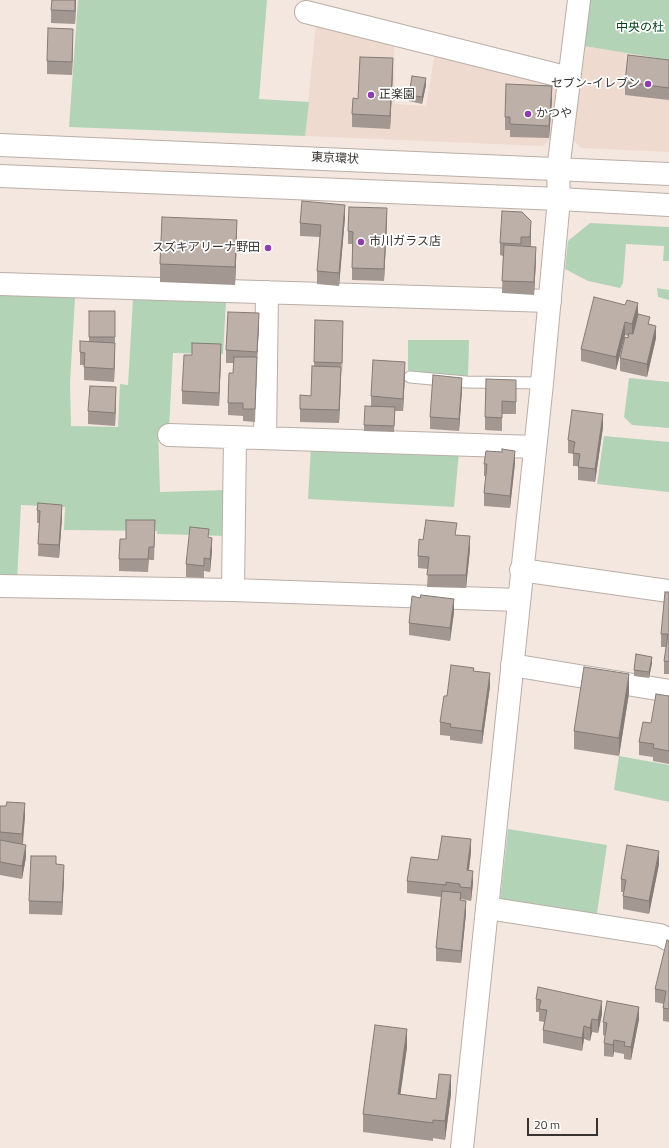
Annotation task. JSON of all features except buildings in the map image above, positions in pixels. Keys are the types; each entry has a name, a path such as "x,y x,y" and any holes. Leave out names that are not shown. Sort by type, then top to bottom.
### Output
{"main road":[{"path":"462,1148 521,570 542,383 559,199 558,170 579,0"},
{"path":"306,12 569,78"},
{"name":"東京環状","path":"0,145 669,174"},
{"path":"0,176 559,199 669,205"},
{"path":"0,284 550,301"},
{"path":"265,438 267,292"},
{"path":"168,435 535,446"},
{"path":"233,590 234,437"},
{"path":"521,570 669,591"},
{"path":"0,586 233,590 518,600"},
{"path":"512,665 669,691"},
{"path":"487,908 660,935 669,940"}],"lane":[{"path":"410,377 466,382 542,383"}],"shaded area":[{"path":"316,22 394,43 395,104 426,106 435,52 559,82 551,139 543,146 305,136"},
{"path":"584,46 669,60 669,152 581,148 574,141"}],"green space":[{"path":"78,0 267,0 259,99 309,102 305,136 69,127"},
{"name":"中央の杜","path":"590,0 669,0 669,60 584,46"},
{"path":"590,223 669,227 669,261 663,261 664,246 626,244 623,283 620,288 588,281 565,269 568,241"},
{"path":"657,288 669,290 669,300 658,297"},
{"path":"0,294 75,298 70,383 71,426 118,427 120,384 128,385 133,299 226,302 223,354 173,353 169,429 158,429 160,492 227,490 226,536 157,534 157,531 64,530 65,507 21,505 17,580 0,579"},
{"path":"408,340 469,340 468,377 408,374"},
{"path":"629,378 669,382 669,428 632,425 624,417"},
{"path":"604,436 669,442 669,492 597,484"},
{"path":"311,447 459,452 454,507 308,499"},
{"path":"619,756 669,765 669,802 614,790"},
{"path":"508,829 607,845 596,920 500,900"}],"place":[{"name":"セブン-イレブン","path":"648,84"},
{"name":"正楽園","path":"371,95"},
{"name":"かつや","path":"528,114"},
{"name":"市川ガラス店","path":"361,242"},
{"name":"スズキアリーナ野田","path":"268,248"}]}
